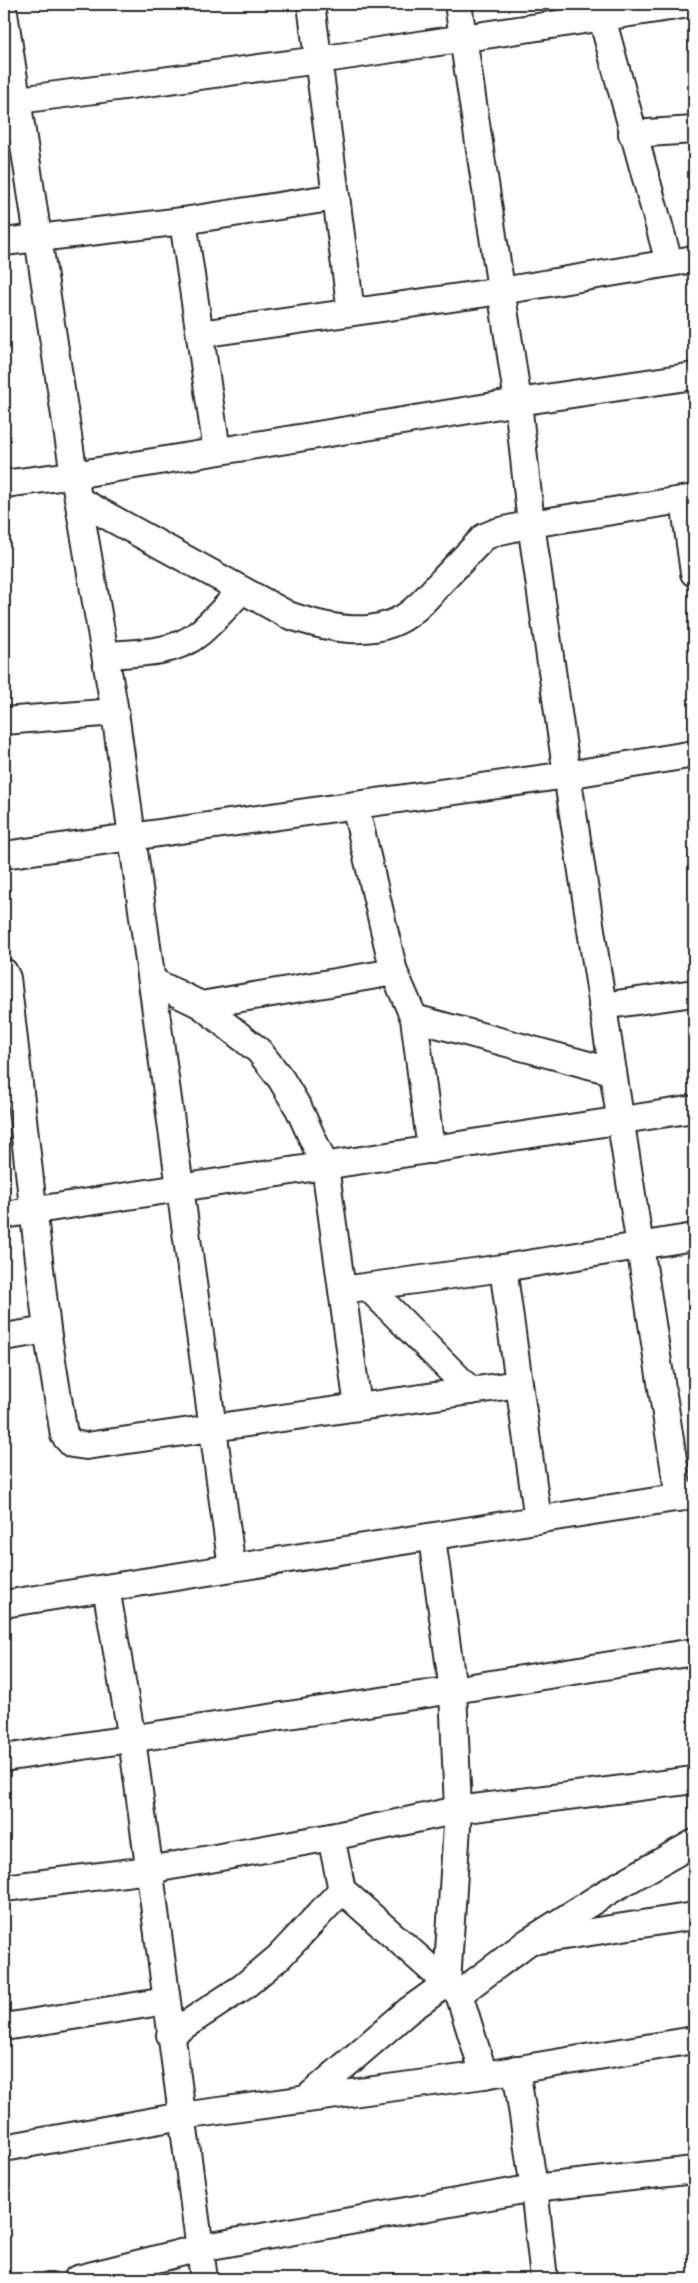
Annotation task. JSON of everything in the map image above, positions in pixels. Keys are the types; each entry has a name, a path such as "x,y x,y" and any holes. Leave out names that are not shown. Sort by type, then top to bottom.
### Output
{"street":[{"path":"311,4 351,312"},
{"path":"4,1604 432,1538 687,1496 640,1246 611,1071 566,775 531,524 518,402 458,4"},
{"path":"11,101 319,60 690,4"},
{"path":"4,13 11,101 39,238 74,475 115,712 181,1189 211,1429 232,1568"},
{"path":"602,18 632,134 669,262"},
{"path":"632,134 694,130"},
{"path":"4,242 183,221 336,197"},
{"path":"183,221 217,451"},
{"path":"200,334 501,291 694,259"},
{"path":"4,484 74,475 518,402 694,376"},
{"path":"80,501 288,615 319,626 350,630 376,628 398,620 415,610 484,537 496,532 531,524 689,499 694,573"},
{"path":"106,655 147,653 181,643 197,635 242,590"},
{"path":"4,721 115,712"},
{"path":"4,855 566,775 694,754"},
{"path":"355,805 394,972 414,1018 431,1150"},
{"path":"4,972 7,978 12,1105 33,1211 47,1330 64,1435 72,1444 86,1446 520,1384"},
{"path":"201,1005 394,972"},
{"path":"152,981 201,1005 259,1052 281,1079 298,1109 325,1166 358,1407"},
{"path":"602,1006 694,993"},
{"path":"414,1018 611,1071"},
{"path":"4,1215 694,1109"},
{"path":"342,1290 503,1268 694,1237"},
{"path":"503,1268 538,1520"},
{"path":"368,1287 471,1391"},
{"path":"4,1337 47,1330"},
{"path":"432,1538 453,1690 458,1810 453,1989 484,2075"},
{"path":"106,1588 132,1739 204,2279"},
{"path":"4,1758 694,1652"},
{"path":"4,1888 149,1870 331,1837 458,1810 694,1780"},
{"path":"331,1837 342,1890 453,1989"},
{"path":"306,2098 408,2011 453,1989 609,1891 694,1843"},
{"path":"170,2035 243,1987 278,1957 342,1890"},
{"path":"528,1942 694,1916"},
{"path":"4,2027 166,2001"},
{"path":"4,2148 182,2116 484,2075 694,2040"},
{"path":"516,2069 534,2188 544,2279"},
{"path":"77,2279 200,2248 534,2188 694,2170"}]}
